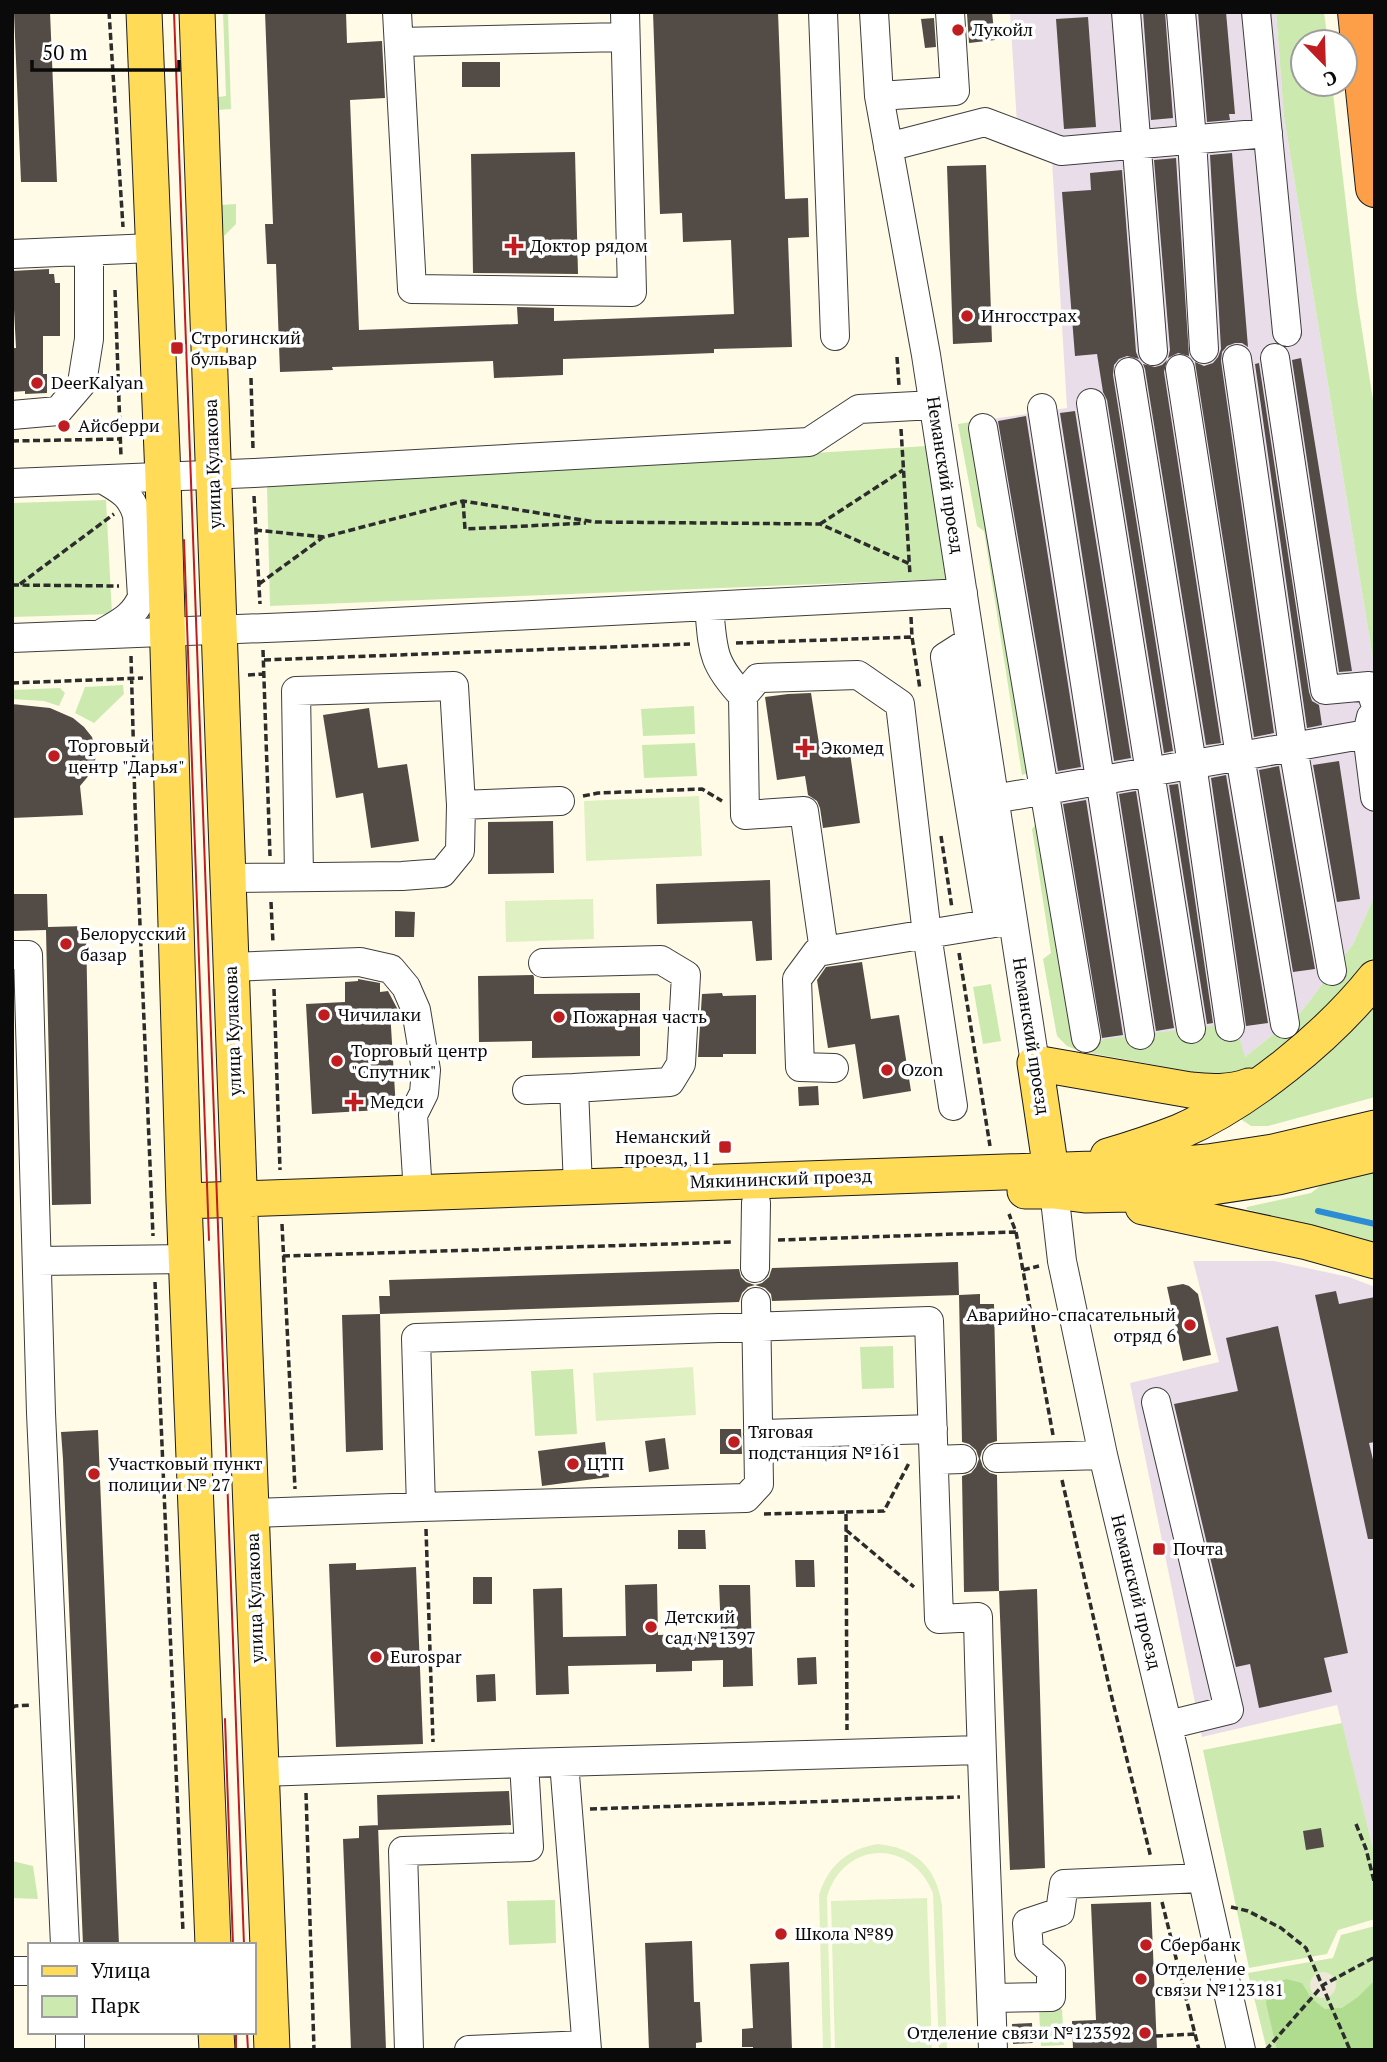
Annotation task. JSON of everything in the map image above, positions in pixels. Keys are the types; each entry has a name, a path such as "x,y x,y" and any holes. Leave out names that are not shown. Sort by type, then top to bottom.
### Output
{"highway":[{"path":"1357,12 1375,188"}],"main road":[{"path":"144,12 163,477 185,1213 170,1258 213,1943"},
{"name":"улица Кулакова","path":"197,12 272,2050"},
{"path":"1064,1185 1109,1156 1181,1131 1267,1079 1323,1034 1375,978"},
{"path":"1035,1063 1210,1092 1239,1090 1267,1079"},
{"name":"Неманский проезд","path":"1035,1063 1064,1185"},
{"name":"Мякининский проезд","path":"240,1210 756,1203 1002,1191 1064,1185 1148,1167 1208,1162 1273,1152 1375,1128"},
{"path":"1183,1205 1278,1177 1375,1154"},
{"path":"1183,1205 1173,1181 1177,1174 1208,1162"},
{"path":"1064,1185 1183,1205 1375,1261"},
{"name":"Мякининский проезд","path":"185,1213 418,1193 578,1187 1064,1185"}],"street":[{"path":"397,12 412,289 632,292 625,25 399,42"},
{"path":"823,12 835,336"},
{"name":"Неманский проезд","path":"874,12 879,96 934,405 994,799 1001,922 1035,1063"},
{"path":"879,96 955,91 950,12"},
{"path":"1126,12 1153,351"},
{"path":"1181,12 1192,139 1204,349"},
{"path":"1256,12 1287,332"},
{"path":"888,147 985,122 1061,151 1268,133"},
{"path":"12,254 152,248"},
{"path":"12,415 58,411 82,383 89,339 89,251"},
{"path":"1275,358 1325,690 1368,686 1375,704 1367,734 1375,797"},
{"path":"1237,359 1293,747 1332,971"},
{"path":"1180,369 1285,1024"},
{"path":"1129,372 1192,764 1230,1027"},
{"path":"1091,403 1191,1029"},
{"path":"12,483 809,442 859,409 934,405"},
{"path":"1042,408 1140,1035"},
{"path":"983,428 1086,1038"},
{"path":"99,635 129,617 137,609 142,597 138,515 133,503 123,492 104,480"},
{"path":"12,638 168,633 963,593"},
{"path":"709,606 714,653 726,678 743,696"},
{"path":"834,1068 800,1068 797,979 817,952 1001,922 945,657 970,642"},
{"path":"824,951 804,811 745,815 743,696 758,678 858,675 900,704 927,934 953,1107"},
{"path":"228,878 442,873 460,852 461,806 454,686 296,691 299,876"},
{"path":"994,799 1367,734"},
{"path":"461,806 560,801"},
{"path":"12,955 28,955 41,1413 65,1943"},
{"path":"527,1090 670,1082 681,1064 686,975 661,960 543,963"},
{"path":"231,967 360,962 391,969 406,987 416,1010 426,1070 424,1093 413,1115 418,1193"},
{"path":"573,1088 578,1187"},
{"name":"Неманский проезд","path":"1064,1185 1062,1261 1103,1455 1241,2050"},
{"path":"754,1254 756,1203"},
{"path":"37,1261 170,1258"},
{"path":"252,1513 746,1498 759,1484 756,1314"},
{"path":"421,1507 416,1338 756,1314 929,1321 939,1619 978,1617 980,1749 993,2050"},
{"path":"1156,1402 1229,1710 1168,1726"},
{"path":"758,1434 933,1429"},
{"path":"997,1458 1103,1455"},
{"path":"934,1460 962,1459"},
{"path":"261,1772 980,1749"},
{"path":"469,2050 587,2047 564,1762"},
{"path":"409,2050 403,1851 529,1847 524,1763"},
{"path":"991,1998 1051,1997 1051,1970 1028,1951 1027,1923 1060,1912 1064,1884 1202,1878"}],"path":[{"path":"897,356 912,637 920,690"},
{"path":"251,378 253,455"},
{"path":"12,441 121,439"},
{"path":"820,524 903,470"},
{"path":"463,501 465,529 596,522 820,524 910,564"},
{"path":"256,530 324,537 463,501 596,522"},
{"path":"20,584 124,506"},
{"path":"259,584 324,537"},
{"path":"12,585 127,586"},
{"path":"263,660 912,637"},
{"path":"131,653 151,1163 170,1258 184,1943"},
{"path":"12,683 132,678"},
{"path":"560,801 598,793 702,789 745,815"},
{"path":"941,836 991,1149"},
{"path":"1008,1211 1016,1232 1056,1455 1110,1690 1199,2050"},
{"path":"296,1511 283,1256 754,1254 1016,1232"},
{"path":"1023,1270 1048,1264"},
{"path":"765,1514 884,1511 915,1451 934,1460"},
{"path":"421,1507 426,1525 434,1766"},
{"path":"846,1512 847,1754"},
{"path":"846,1530 938,1608"},
{"path":"305,1770 314,2050"},
{"path":"568,1810 983,1796"},
{"path":"1356,1824 1366,1849 1375,1885"},
{"path":"1228,1906 1248,1911 1281,1928 1306,1948 1350,2050"},
{"path":"1266,2050 1322,1985 1375,1957"},
{"path":"1156,2036 1195,2034"}],"shaded area":[{"path":"1010,12 1276,12 1284,117 1375,671 1375,895 1353,944 1301,1012 1245,1057 1081,1043 978,421 1067,408 1051,144 1017,124"},
{"path":"1193,1261 1274,1261 1349,1277 1375,1287 1375,1856 1337,1705 1202,1737 1130,1383 1219,1362"},
{"path":"1323,1972 1332,1976 1336,1985 1332,1994 1323,1998 1314,1994 1310,1985 1314,1976"}],"green space":[{"path":"223,12 228,12 231,109 218,110 218,97 226,96"},
{"path":"1276,12 1324,12 1326,28 1289,28 1289,98 1334,98 1357,298 1375,413 1375,671 1284,117"},
{"path":"236,204 236,224 224,236 221,205"},
{"path":"978,421 1036,771 1022,775 984,531 977,526 958,424"},
{"path":"927,446 946,579 270,606 267,487"},
{"path":"106,500 112,614 12,617 12,503"},
{"path":"123,685 124,694 94,723 75,713 85,687"},
{"path":"60,688 65,693 59,706 44,701 12,699 12,690"},
{"path":"694,706 695,734 643,736 641,709"},
{"path":"695,743 697,776 644,778 642,745"},
{"path":"699,796 702,856 586,861 584,801"},
{"path":"1043,815 1081,1042 1235,1023 1245,1057 1301,1012 1353,944 1375,895 1375,961 1358,985 1261,1069 1215,1076 1079,1051 1067,1046 1057,1036 1043,959 1051,953 1032,829"},
{"path":"593,899 594,939 506,942 505,901"},
{"path":"991,984 1001,1041 983,1044 973,987"},
{"path":"1375,998 1375,1097 1268,1126 1251,1126 1233,1114"},
{"path":"1375,1171 1375,1242 1246,1209 1311,1193 1329,1179"},
{"path":"893,1346 894,1388 862,1389 860,1347"},
{"path":"693,1367 696,1415 596,1421 593,1373"},
{"path":"573,1369 577,1434 535,1436 531,1371"},
{"path":"1342,1723 1375,1856 1375,1919 1338,1930 1327,1954 1249,1968 1203,1750"},
{"path":"878,1844 913,1855 922,1862 935,1880 942,1905 947,2050 939,2050 933,1893 923,1875 910,1862 894,1855 878,1853 862,1856 848,1865 836,1878 827,1897 831,2050 823,2050 819,1895 833,1867 840,1860 857,1850"},
{"path":"12,1861 33,1866 38,1899 12,1898"},
{"path":"927,1898 932,2050 835,2050 831,1901"},
{"path":"555,1900 556,1943 509,1945 507,1901"},
{"path":"1375,1926 1375,2050 1267,2050 1248,1973 1333,1958 1341,1935"},
{"path":"1286,1979 1302,1983 1311,1998 1325,2009 1342,2008 1375,1980 1375,2050 1277,2050 1266,2003 1269,1987"},
{"path":"1062,2009 1064,2045 1041,2046 1039,2010"}],"building":[{"path":"14,12 50,12 57,182 21,182"},
{"path":"265,12 346,12 347,43 382,41 385,98 350,100 359,330 518,324 517,307 554,308 554,321 734,314 731,240 683,242 682,213 660,214 653,12 778,12 785,199 808,198 809,237 788,238 792,347 563,359 563,375 494,378 493,361 332,367 333,370 280,372 276,264 267,264 265,224 273,224"},
{"path":"992,12 995,40 969,43 967,14"},
{"path":"1143,12 1165,12 1173,118 1151,120"},
{"path":"1198,12 1226,12 1235,114 1229,114 1230,120 1207,122"},
{"path":"1088,17 1096,127 1064,129 1056,19"},
{"path":"934,18 936,47 925,48 921,19"},
{"path":"462,62 500,62 500,87 462,87"},
{"path":"575,152 578,274 473,273 471,154"},
{"path":"1232,153 1248,347 1242,343 1227,346 1222,352 1221,361 1274,733 1254,737 1195,362 1204,366 1213,363 1221,349 1210,155"},
{"path":"1176,158 1189,356 1178,353 1168,358 1170,350 1154,160"},
{"path":"986,165 992,342 953,344 947,166"},
{"path":"1122,170 1136,352 1139,359 1127,356 1119,359 1114,365 1113,375 1173,751 1164,753 1107,400 1103,392 1097,354 1075,356 1062,192 1091,190 1090,173"},
{"path":"49,269 49,274 54,274 55,283 60,283 60,336 43,336 43,374 47,374 47,393 12,392 12,348 16,348 12,271"},
{"path":"1301,358 1352,671 1339,672 1292,360"},
{"path":"1167,360 1164,372 1221,743 1206,745 1143,364 1155,367"},
{"path":"1259,363 1309,692 1312,701 1319,705 1322,725 1307,728 1255,364"},
{"path":"1075,411 1131,758 1114,761 1060,413"},
{"path":"1026,416 1081,767 1058,771 998,421"},
{"path":"811,693 820,750 849,746 860,823 823,828 820,808 817,801 808,795 805,776 777,780 765,697"},
{"name":"Торговый центр \"Дарья\"","path":"12,704 50,708 73,718 92,737 96,751 95,762 90,774 80,786 83,815 12,818"},
{"path":"369,708 378,768 407,764 419,841 371,848 363,793 336,798 323,715"},
{"path":"1339,761 1360,899 1337,902 1313,765"},
{"path":"1279,766 1315,969 1293,972 1259,770"},
{"path":"1226,775 1268,1023 1246,1026 1211,778"},
{"path":"1178,784 1213,1023 1207,1024 1169,785"},
{"path":"1136,791 1174,1028 1156,1031 1119,794"},
{"path":"1086,800 1123,1035 1102,1038 1063,804"},
{"path":"553,821 554,873 488,874 488,822"},
{"path":"770,880 772,960 756,961 752,921 657,924 656,884"},
{"path":"12,894 47,894 48,927 86,926 91,1204 52,1205 46,930 12,931"},
{"path":"395,911 415,912 414,937 395,937"},
{"path":"862,962 871,1019 899,1015 911,1091 863,1099 855,1044 828,1048 817,980 826,967"},
{"name":"Пожарная часть","path":"533,975 534,994 640,993 640,1056 532,1058 532,1041 479,1042 478,976"},
{"name":"Торговый центр \"Спутник\"","path":"358,979 380,983 380,992 388,991 398,1010 390,1010 396,1109 312,1114 306,1004 345,1002 345,982"},
{"path":"722,993 723,996 756,995 756,1054 698,1057 702,994"},
{"path":"818,1086 819,1105 799,1106 798,1087"},
{"path":"958,1262 959,1295 772,1301 771,1294 765,1288 755,1285 769,1277 772,1268"},
{"path":"739,1269 746,1282 755,1285 742,1293 739,1302 380,1314 379,1296 390,1296 389,1280"},
{"name":"Аварийно-спасательный отряд 6","path":"1183,1284 1198,1294 1211,1355 1183,1361 1167,1287"},
{"path":"1336,1291 1339,1304 1375,1297 1375,1442 1369,1443 1375,1468 1375,1539 1368,1539 1315,1295"},
{"path":"980,1294 980,1304 994,1304 997,1441 988,1444 980,1458 983,1467 997,1475 999,1591 964,1592 962,1476 971,1473 979,1459 976,1450 962,1442 959,1295"},
{"path":"380,1314 383,1450 346,1452 342,1315"},
{"path":"1278,1326 1348,1653 1324,1658 1332,1692 1259,1708 1250,1664 1236,1667 1174,1404 1238,1391 1226,1338"},
{"name":"Тяговая подстанция №161","path":"720,1429 741,1429 742,1454 720,1454"},
{"path":"98,1430 119,1943 83,1943 61,1432"},
{"path":"665,1438 669,1469 649,1472 645,1441"},
{"name":"ЦТП","path":"605,1442 609,1477 542,1486 538,1451"},
{"path":"678,1530 705,1530 706,1549 678,1549"},
{"path":"795,1560 814,1560 815,1587 796,1587"},
{"name":"Eurospar","path":"356,1563 356,1570 416,1567 423,1744 336,1747 329,1564"},
{"path":"473,1577 492,1577 492,1604 473,1604"},
{"path":"657,1584 658,1635 721,1633 719,1585 750,1585 753,1686 723,1687 723,1660 692,1661 692,1671 656,1672 656,1664 568,1666 569,1694 536,1695 533,1589 562,1588 563,1637 626,1636 625,1585"},
{"path":"1037,1589 1045,1868 1010,1870 999,1591"},
{"path":"816,1657 817,1684 798,1685 797,1658"},
{"path":"495,1674 496,1701 477,1702 476,1675"},
{"path":"509,1791 511,1825 378,1830 377,1795"},
{"path":"378,1825 386,2050 351,2050 343,1839 359,1838 359,1826"},
{"path":"1321,1828 1324,1847 1306,1850 1303,1831"},
{"path":"1151,1902 1157,2050 1073,2050 1072,2021 1096,2020 1091,1904"},
{"path":"692,1941 694,2002 700,2002 702,2042 696,2043 696,2050 649,2050 645,1943"},
{"path":"789,1962 792,2050 753,2050 753,2047 742,2047 742,2029 753,2028 750,1964"},
{"path":"1032,2023 1033,2043 1013,2044 1012,2024"}],"waterway":[{"path":"1318,1211 1375,1224"}],"tram line":[{"path":"174,12 244,1943"},
{"path":"184,540 209,1240"},
{"path":"225,1719 233,1943"},
{"path":"236,2034 236,2050"},
{"path":"247,2034 248,2050"}],"place":[{"name":"Лукойл","path":"958,30"},
{"name":"Доктор рядом","path":"514,246"},
{"name":"Ингосстрах","path":"967,316"},
{"name":"Строгинский бульвар","path":"177,348"},
{"name":"DeerKalyan","path":"37,383"},
{"name":"Айсберри","path":"64,426"},
{"name":"Экомед","path":"805,748"},
{"name":"Торговый центр \"Дарья\"","path":"54,756"},
{"name":"Белорусский базар","path":"66,944"},
{"name":"Чичилаки","path":"324,1015"},
{"name":"Пожарная часть","path":"559,1017"},
{"name":"Торговый центр \"Спутник\"","path":"337,1061"},
{"name":"Ozon","path":"887,1070"},
{"name":"Медси","path":"354,1102"},
{"name":"Неманский проезд, 11","path":"725,1147"},
{"name":"Аварийно-спасательный отряд 6","path":"1190,1325"},
{"name":"Тяговая подстанция №161","path":"734,1442"},
{"name":"ЦТП","path":"573,1464"},
{"name":"Участковый пункт полиции № 27","path":"94,1474"},
{"name":"Почта","path":"1159,1549"},
{"name":"Детский сад №1397","path":"651,1627"},
{"name":"Eurospar","path":"376,1657"},
{"name":"Школа №89","path":"781,1934"},
{"name":"Сбербанк","path":"1146,1945"},
{"name":"Отделение связи №123181","path":"1141,1979"},
{"name":"Отделение связи №123592","path":"1145,2033"}]}
